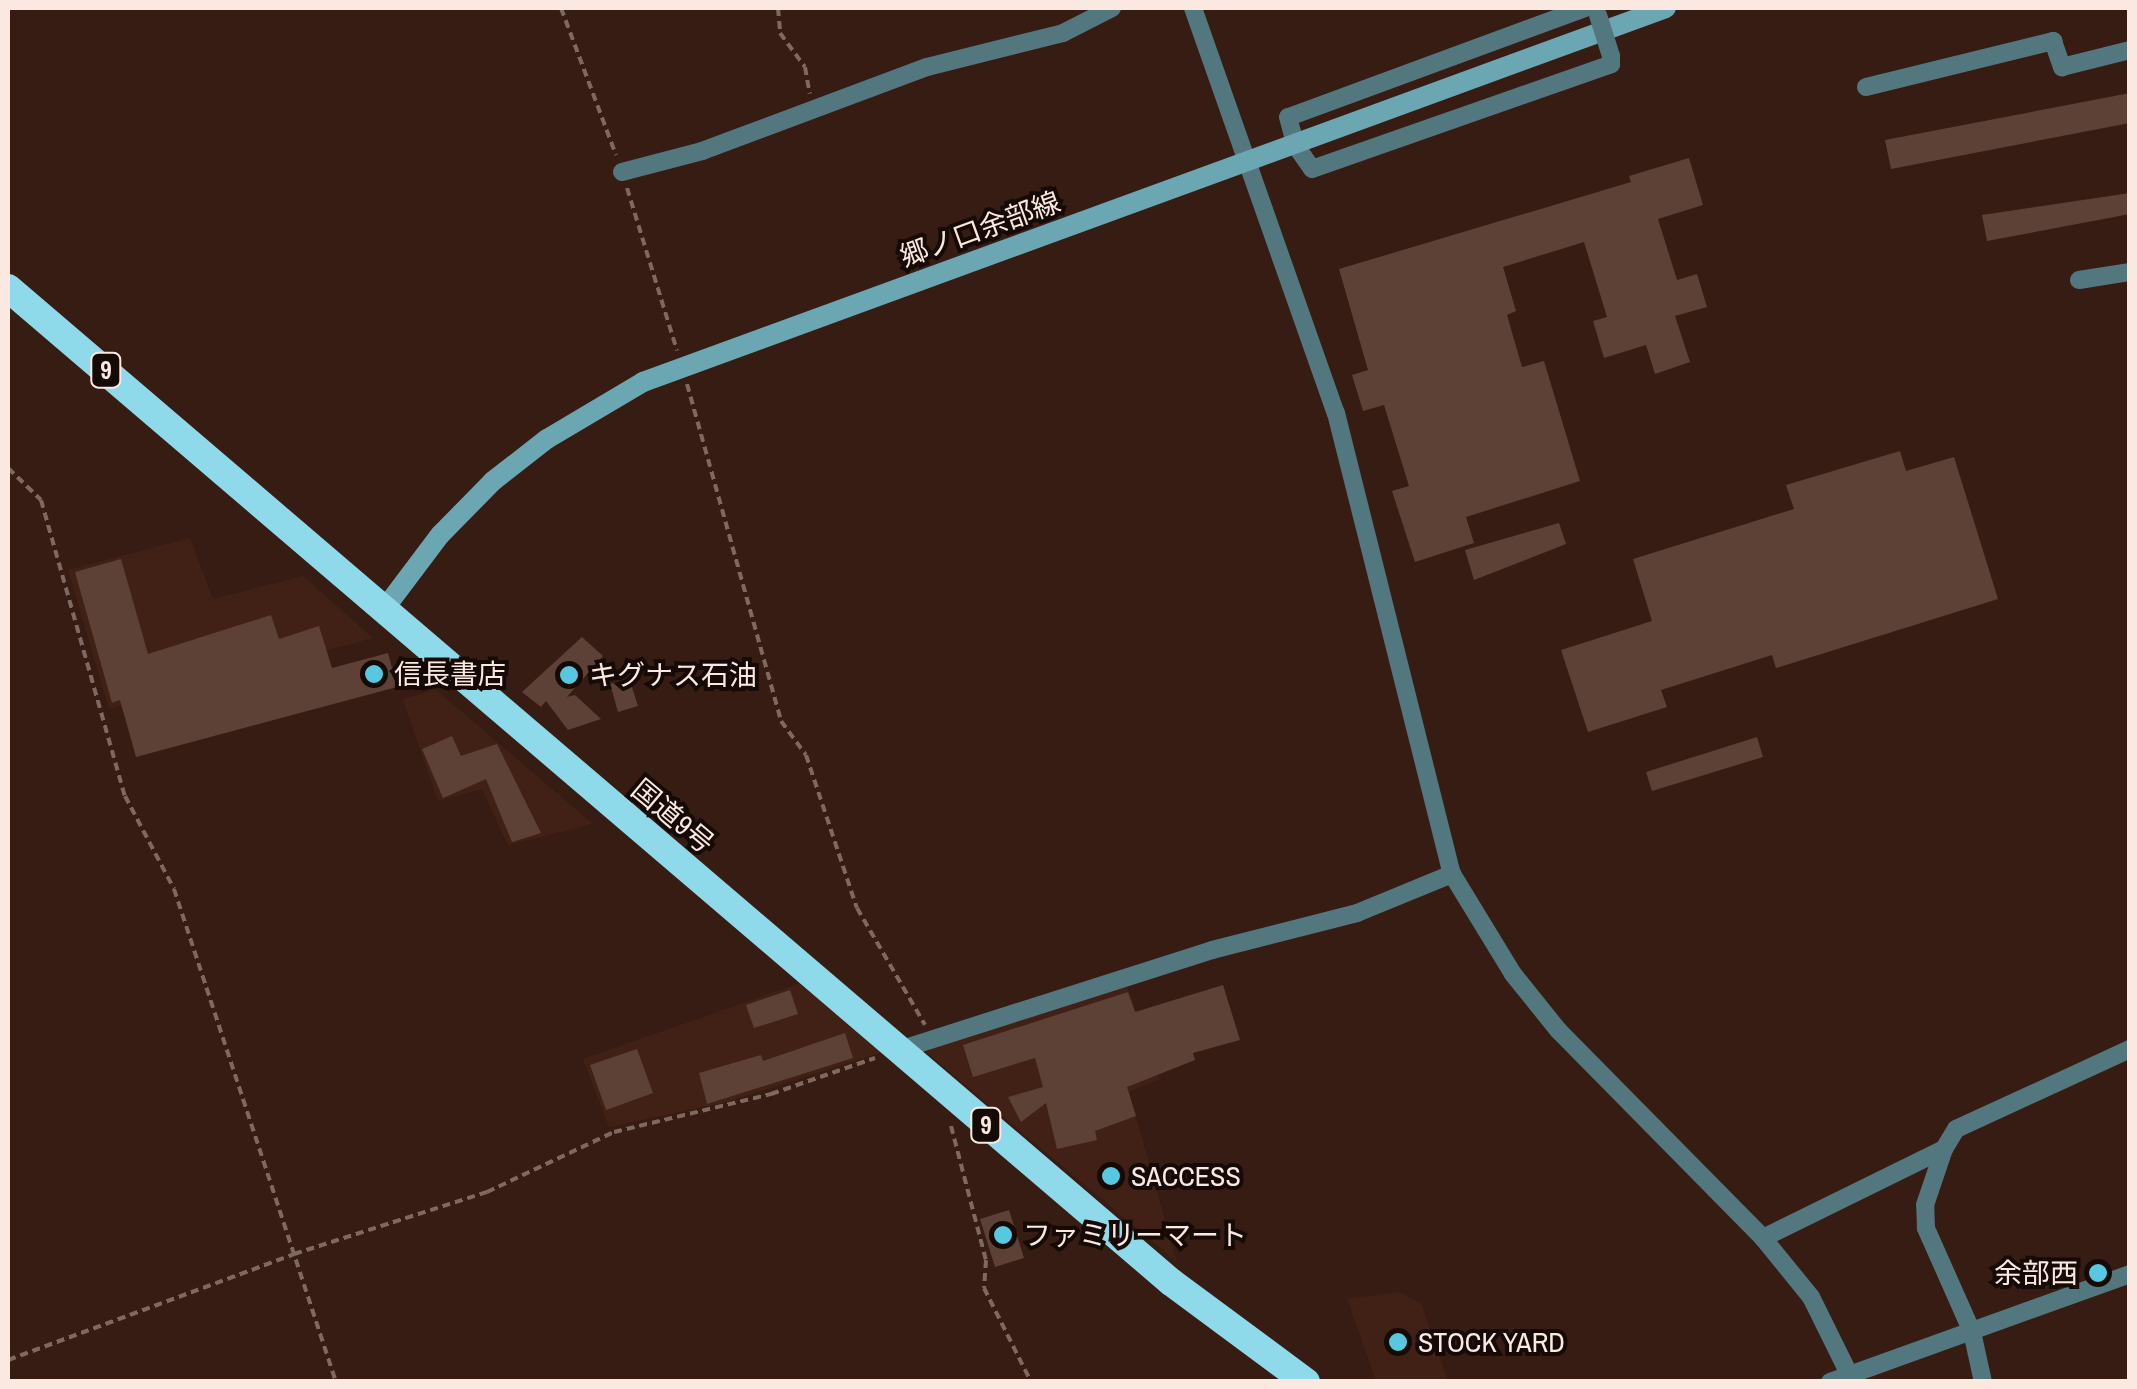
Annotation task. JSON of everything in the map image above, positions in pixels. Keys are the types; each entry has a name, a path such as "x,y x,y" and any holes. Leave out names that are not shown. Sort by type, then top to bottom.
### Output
{"highway":[{"name":"国道9号","path":"8,288 382,612 1171,1282 1306,1382"}],"main road":[{"name":"郷ノ口余部線","path":"382,612 440,534 493,481 598,405 681,366 1296,146 1666,8"}],"street":[{"path":"622,172 702,152 927,68 1063,33 1112,8"},
{"path":"1193,8 1336,412 1452,874 1513,974 1558,1030 1763,1238 1811,1297 1851,1378"},
{"path":"1592,10 1611,64 1312,169 1296,146 1288,117 1592,10"},
{"path":"1866,87 2053,41 2062,67 2130,50"},
{"path":"2079,280 2130,272"},
{"path":"899,1050 1212,950 1357,914 1452,874"},
{"path":"1983,1382 1972,1332 1926,1228 1925,1204 1944,1149 1956,1129 2130,1049"},
{"path":"1763,1238 1944,1149"},
{"path":"1830,1382 1851,1378 2130,1274"}],"path":[{"path":"561,8 622,172 781,721 806,755 858,908 933,1038"},
{"path":"778,8 780,33 805,67 813,109"},
{"path":"8,468 41,500 125,796 174,889 336,1382"},
{"path":"8,1360 294,1254 488,1192 614,1132 752,1099 899,1050"},
{"path":"948,1092 946,1107 986,1260 984,1288 1031,1382"}],"shaded area":[{"path":"190,538 213,599 303,576 373,638 109,709 68,570"},
{"path":"435,689 593,824 508,845 482,789 438,801 403,700"},
{"path":"803,982 882,1052 727,1102 609,1127 583,1059"},
{"path":"1126,983 1160,1079 1129,1092 1177,1262 927,1053 933,1045"},
{"name":"STOCK YARD","path":"1399,1292 1421,1303 1448,1381 1376,1381 1347,1299"}],"building":[{"path":"2130,93 2130,123 1891,169 1885,140"},
{"path":"1689,158 1703,205 1658,219 1677,280 1697,274 1707,307 1675,316 1690,362 1655,374 1646,345 1604,358 1593,321 1607,317 1584,242 1503,267 1516,311 1507,315 1522,367 1544,361 1580,481 1466,517 1474,543 1415,562 1392,491 1409,486 1384,405 1363,411 1352,375 1368,370 1339,269 1631,182 1629,176"},
{"path":"2130,193 2130,214 1987,241 1982,215"},
{"path":"1900,451 1906,471 1954,457 1998,599 1776,668 1772,655 1661,690 1667,707 1588,732 1561,650 1652,621 1633,559 1794,509 1786,485"},
{"path":"1559,523 1566,544 1474,580 1465,550"},
{"path":"121,559 148,654 271,615 279,639 319,626 332,668 388,653 397,687 136,757 120,700 112,703 75,572"},
{"path":"582,637 603,656 567,697 575,695 601,719 568,730 546,701 541,707 522,692"},
{"path":"629,678 638,706 618,712 610,684"},
{"path":"452,736 461,756 497,744 541,833 512,842 486,779 443,798 422,749"},
{"path":"1757,737 1763,757 1652,791 1646,772"},
{"path":"1223,985 1240,1040 1193,1053 1195,1060 1127,1087 1136,1116 1095,1131 1097,1140 1057,1149 1046,1103 1021,1122 1008,1097 1043,1087 1035,1058 973,1077 963,1045 1128,992 1135,1012"},
{"path":"790,990 798,1014 754,1028 746,1005"},
{"path":"845,1033 853,1058 707,1104 699,1073 761,1055 763,1061"},
{"path":"637,1049 653,1093 606,1110 590,1065"},
{"path":"1009,1210 1024,1258 995,1267 980,1219"}],"place":[{"name":"信長書店","path":"374,674"},
{"name":"キグナス石油","path":"569,675"},
{"name":"SACCESS","path":"1111,1176"},
{"name":"ファミリーマート","path":"1003,1235"},
{"name":"余部西","path":"2098,1273"},
{"name":"STOCK YARD","path":"1398,1342"}]}
